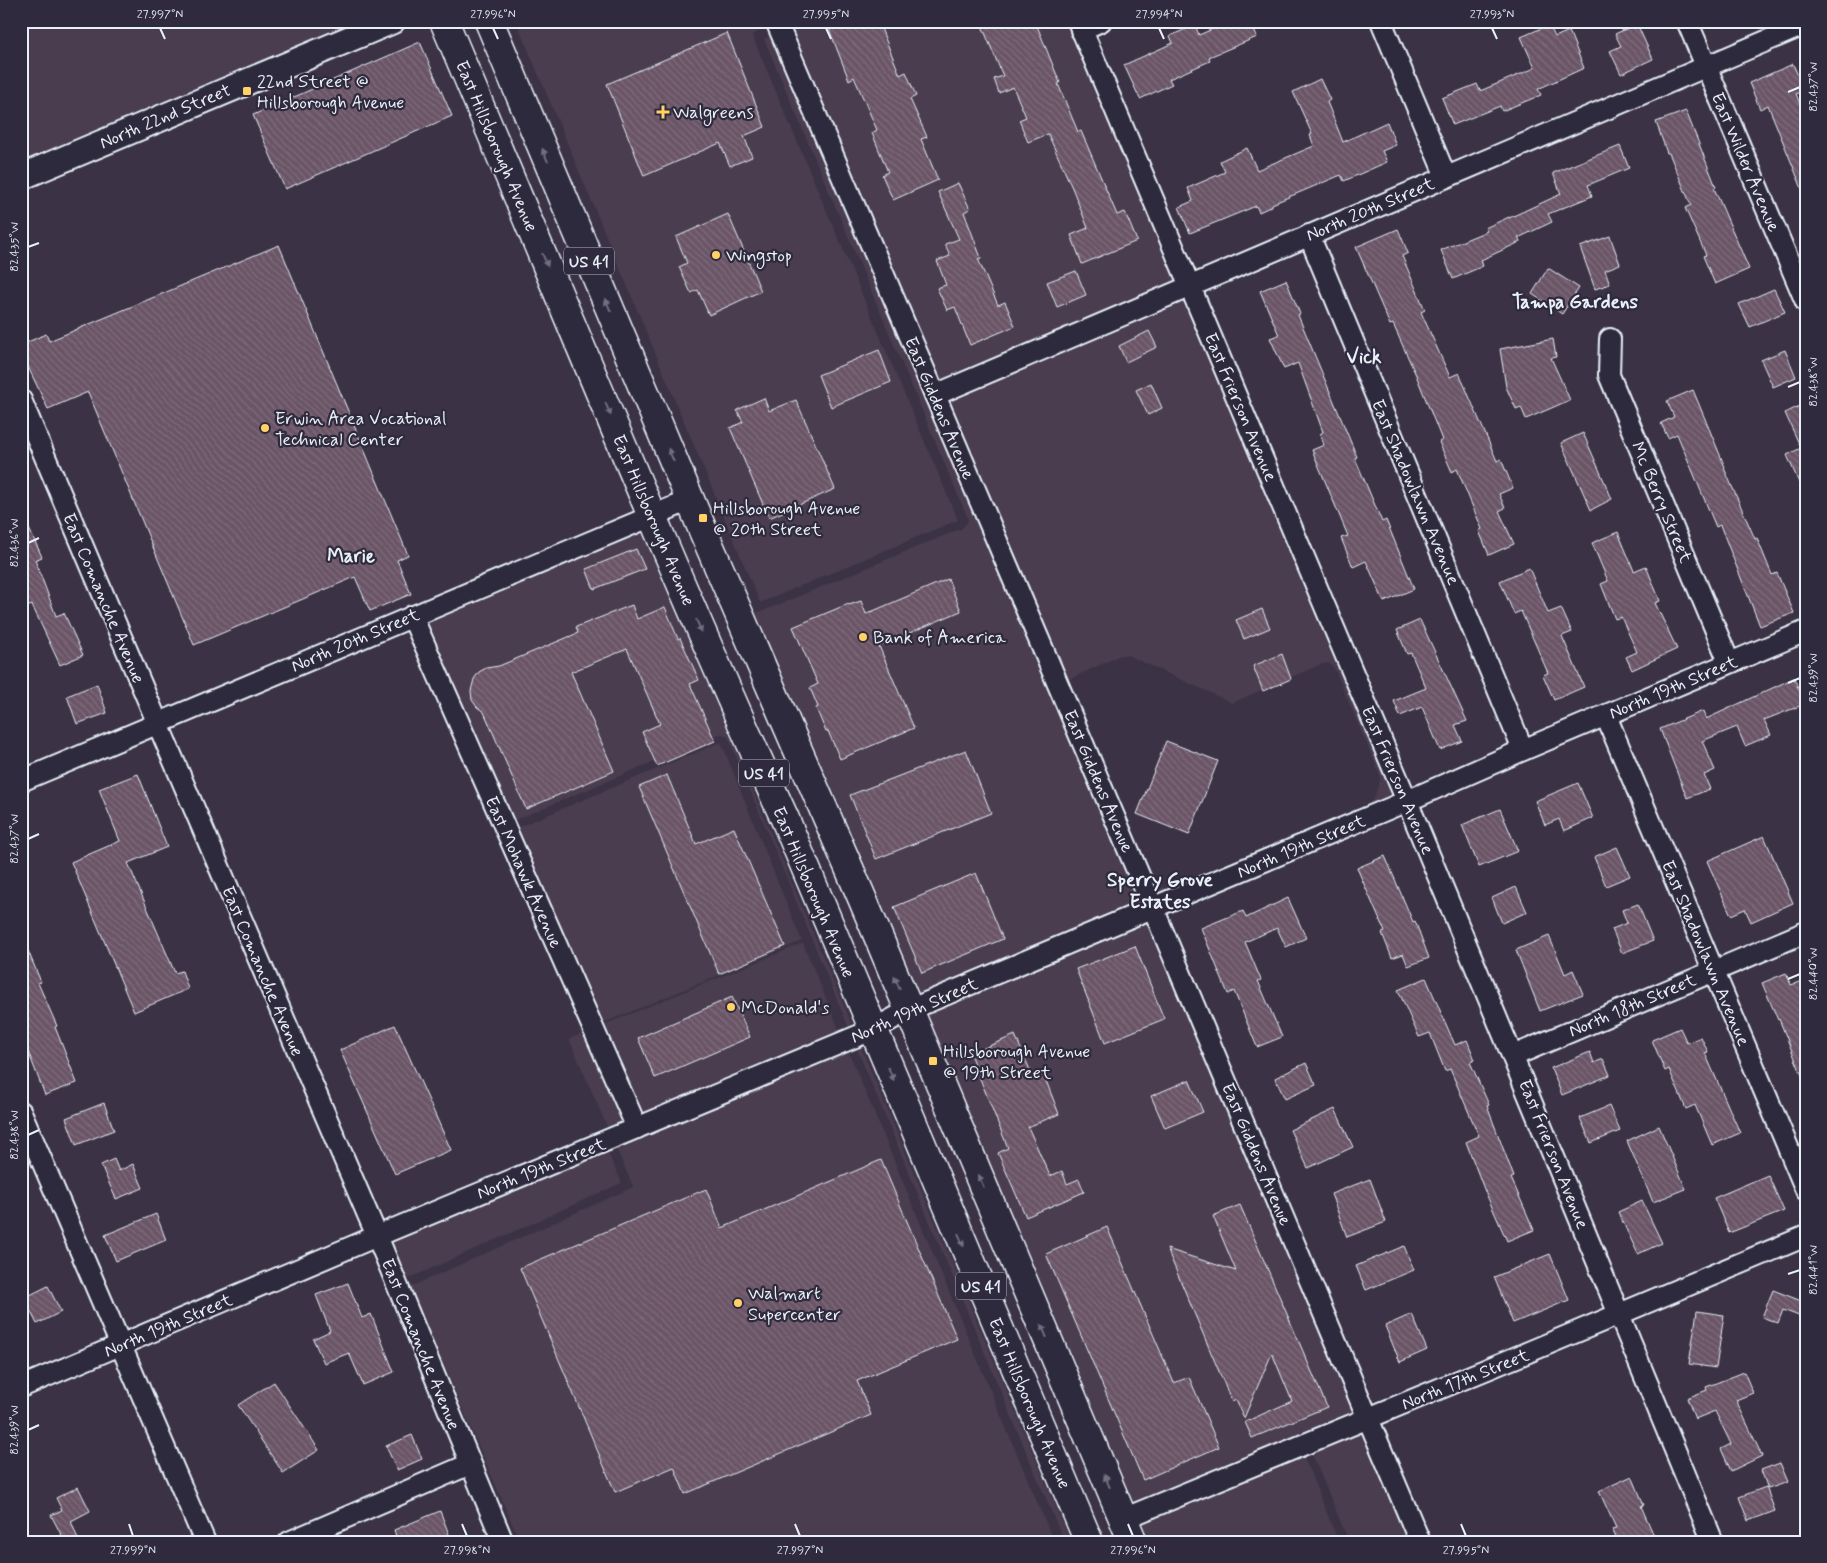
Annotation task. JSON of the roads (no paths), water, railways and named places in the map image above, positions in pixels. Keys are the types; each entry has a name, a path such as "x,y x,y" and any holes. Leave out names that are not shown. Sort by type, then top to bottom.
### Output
{"main road":[{"name":"East Hillsborough Avenue","path":"444,21 750,744 785,819 872,1030 1089,1542"},
{"name":"US 41","path":"489,21 690,500 862,898 1128,1530"}],"street":[{"name":"North 22nd Street","path":"21,177 392,21"},
{"name":"East Giddens Avenue","path":"776,21 1420,1542"},
{"path":"1080,26 1102,21"},
{"path":"1381,21 1446,177"},
{"name":"East Wilder Avenue","path":"1687,21 1806,302"},
{"name":"North 20th Street","path":"935,395 1806,24"},
{"name":"East Frierson Avenue","path":"1080,26 1514,1056 1713,1542"},
{"name":"East Shadowlawn Avenue","path":"1309,235 1523,750"},
{"name":"Mc Berry Street","path":"1610,339 1609,375 1729,662"},
{"name":"East Comanche Avenue","path":"21,400 377,1236 503,1542"},
{"name":"North 20th Street","path":"21,781 690,500"},
{"name":"East Mohawk Avenue","path":"412,616 636,1128"},
{"name":"North 19th Street","path":"21,1387 377,1236 872,1030 909,1010 1806,631"},
{"name":"East Shadowlawn Avenue","path":"1606,716 1806,1190"},
{"name":"North 18th Street","path":"1514,1056 1806,932"},
{"path":"21,1112 205,1542"},
{"name":"North 17th Street","path":"1128,1530 1368,1418 1806,1236"},
{"path":"289,1542 470,1464"}],"place":[{"name":"22nd Street @ Hillsborough Avenue","path":"247,91"},
{"name":"Walgreens","path":"663,112"},
{"name":"Wingstop","path":"716,255"},
{"name":"Erwin Area Vocational Technical Center","path":"265,428"},
{"name":"Hillsborough Avenue @ 20th Street","path":"703,518"},
{"name":"Bank of America","path":"863,637"},
{"name":"McDonald's","path":"731,1007"},
{"name":"Hillsborough Avenue @ 19th Street","path":"933,1061"},
{"name":"Walmart Supercenter","path":"738,1303"}],"district":[{"name":"Tampa Gardens","path":"1575,301"},
{"name":"Vick","path":"1364,356"},
{"name":"Marie","path":"351,555"},
{"name":"Sperry Grove Estates","path":"1160,890"}]}
